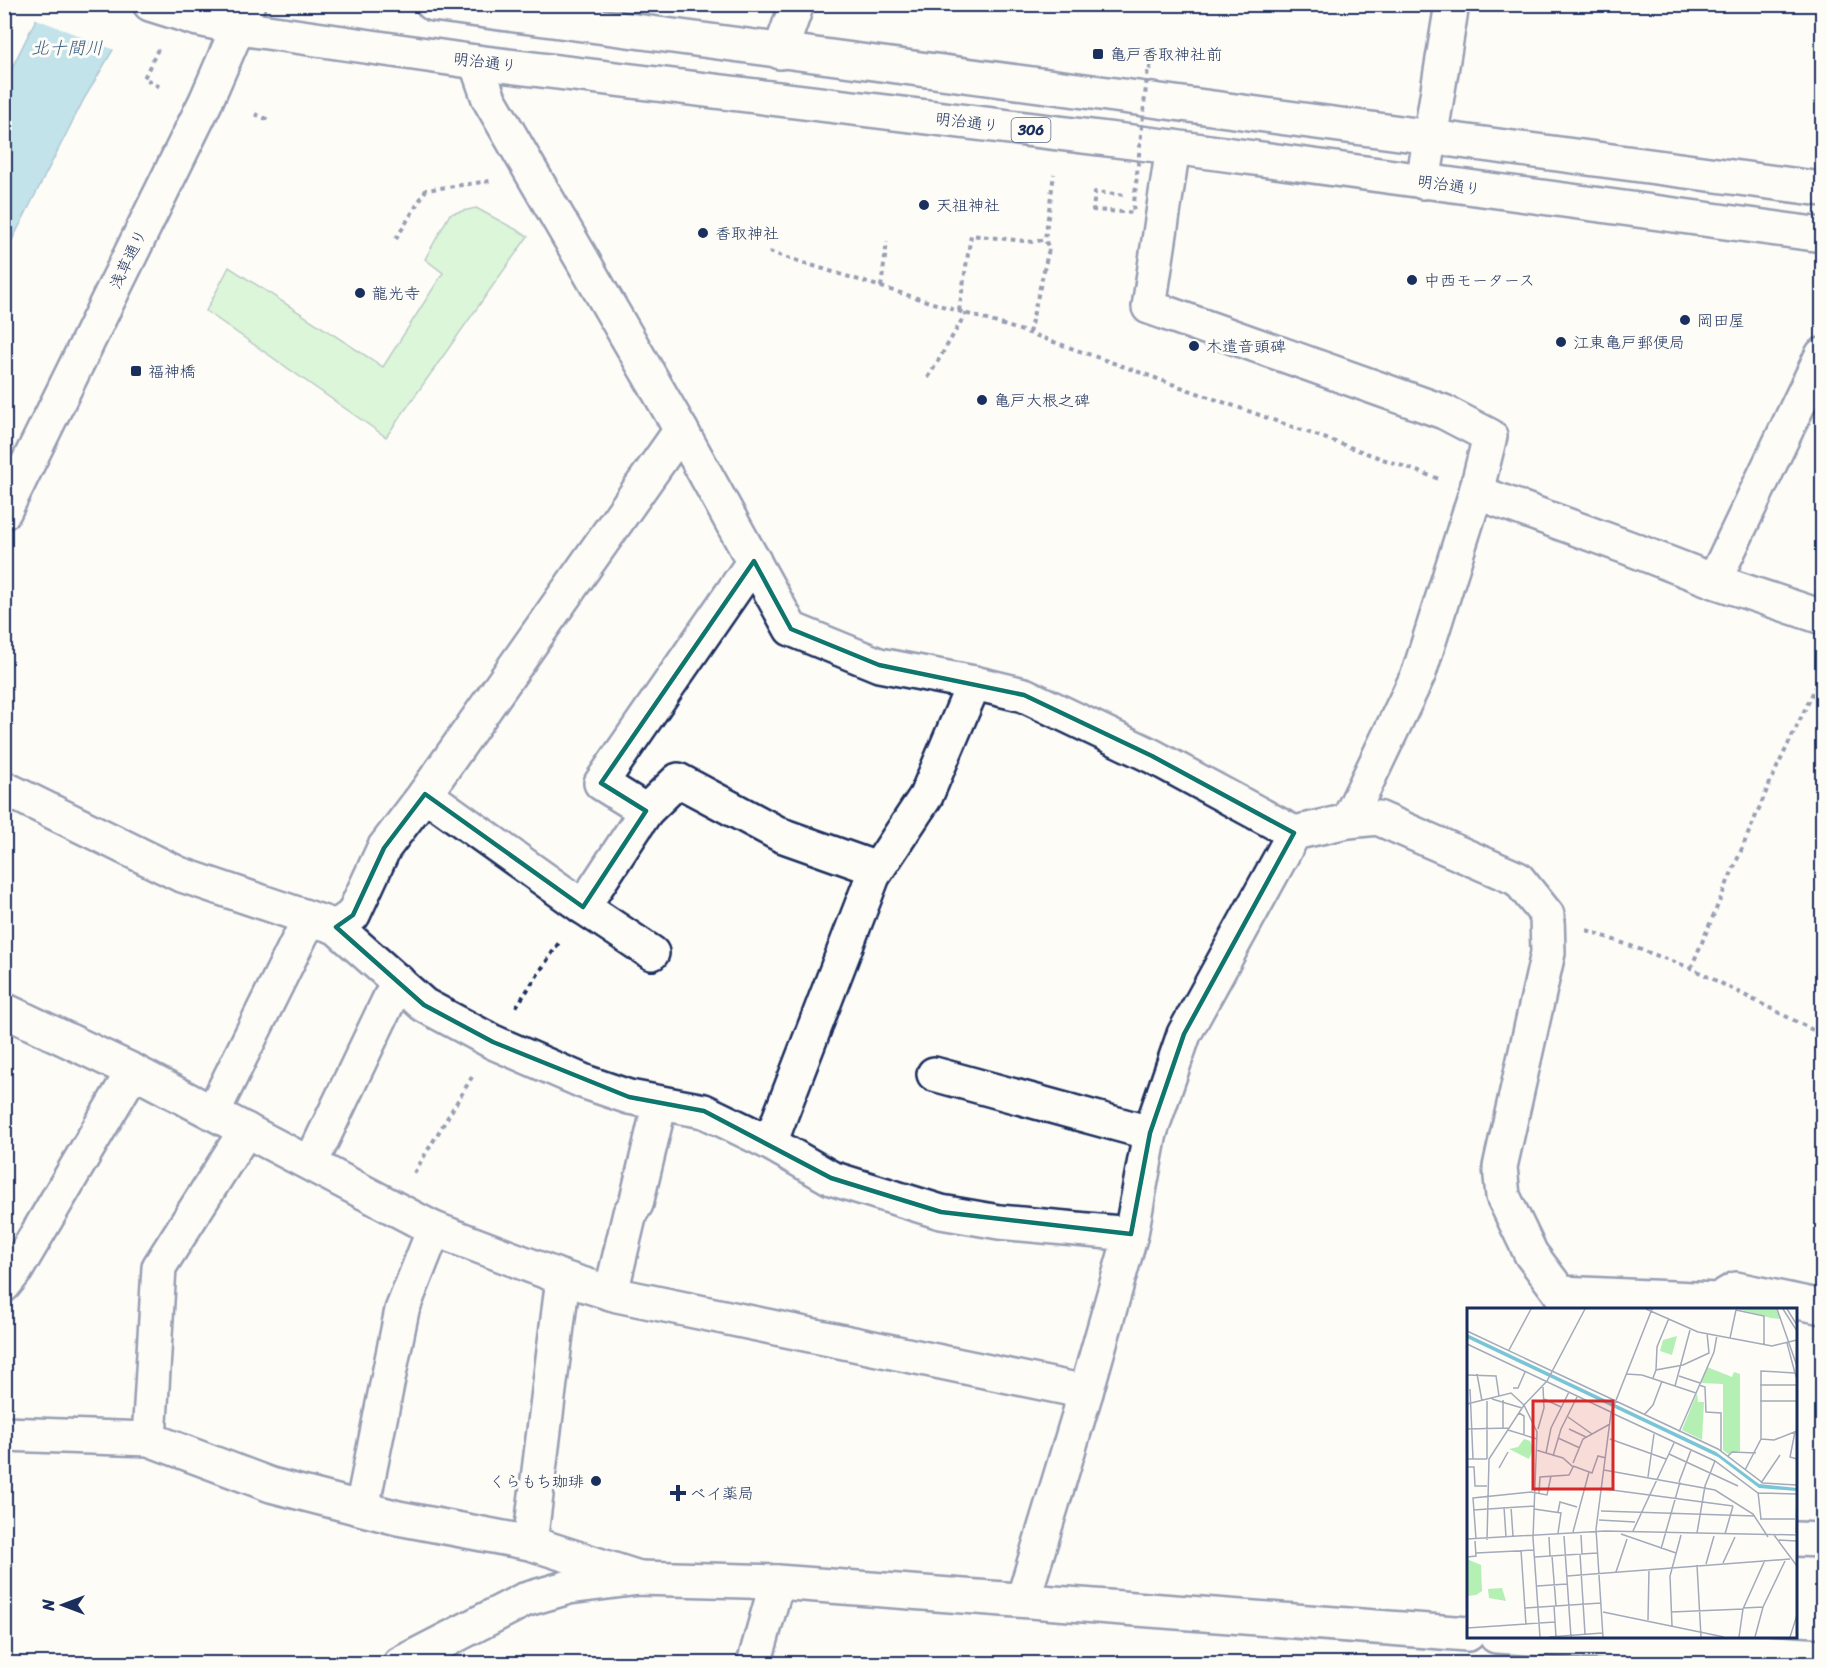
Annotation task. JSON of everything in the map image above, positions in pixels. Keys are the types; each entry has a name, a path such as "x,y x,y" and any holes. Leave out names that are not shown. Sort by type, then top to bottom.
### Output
{"street":[{"path":"433,4 1822,189"},
{"path":"780,52 797,4"},
{"path":"1423,182 1452,4"},
{"name":"明治通り","path":"158,8 241,12 476,62 1173,147 1822,234"},
{"name":"浅草通り","path":"4,512 201,111 241,12"},
{"path":"476,62 489,99 681,430 791,629 879,665 1024,695 1152,756 1294,833 1348,821 1378,818 1518,879 1547,915 1548,953 1500,1167 1503,1196 1531,1254 1567,1301 1717,1300 1736,1289 1822,1307"},
{"path":"1173,147 1149,306 1444,412 1490,436 1476,492 1419,673 1348,821"},
{"path":"1714,581 1822,356"},
{"path":"213,1112 322,923 353,915 384,848 425,794 681,430"},
{"path":"1476,492 1714,581 1822,617"},
{"path":"646,811 601,783 754,561"},
{"path":"770,1143 873,876 926,796 974,683"},
{"path":"583,906 646,811 678,780 781,835 877,869"},
{"path":"4,788 179,874 322,923 398,981 424,1005 493,1042 585,1082 629,1097 704,1111 770,1143 831,1178 941,1212 999,1222 1131,1234"},
{"path":"425,794 652,952"},
{"path":"1023,1600 1131,1234 1150,1133 1184,1034 1294,833"},
{"path":"311,1163 398,981"},
{"path":"4,1010 133,1071 434,1229 563,1278 611,1293 1086,1392"},
{"path":"4,1285 16,1270 133,1071"},
{"path":"934,1074 1150,1133"},
{"path":"611,1293 630,1213 636,1204 660,1103"},
{"path":"149,1439 159,1266 246,1130"},
{"path":"362,1508 402,1310 434,1229"},
{"path":"530,1543 563,1278"},
{"path":"4,1434 149,1439 270,1485 398,1518 530,1543 639,1578"},
{"path":"1797,1539 1822,1540"},
{"path":"400,1664 524,1600 569,1587 639,1578 777,1582 1467,1634"},
{"path":"754,1664 777,1582"},
{"path":"1529,1638 1822,1656"}],"path":[{"path":"161,43 144,78 162,88"},
{"path":"1132,195 1095,192 1093,210 1133,213 1148,67 1152,68"},
{"path":"255,114 270,121"},
{"path":"1029,333 1049,249 1045,239 1054,173"},
{"path":"396,239 426,190 532,175"},
{"path":"959,311 971,235 1034,242 1045,239"},
{"path":"881,287 887,242"},
{"path":"769,252 1029,333 1476,492"},
{"path":"928,378 966,313"},
{"path":"1691,968 1772,778 1822,674"},
{"path":"1547,915 1691,968 1813,1030 1822,1029"}],"highlighted area":[{"path":"754,561 791,629 879,665 1024,695 1152,756 1294,833 1184,1034 1150,1133 1131,1234 941,1212 831,1178 704,1111 629,1097 493,1042 424,1005 336,927 353,915 384,848 425,794 583,907 646,811 601,783"}],"green space":[{"path":"476,208 528,236 386,437 206,311 229,267 383,367 443,273 425,259 450,214"}],"water":[{"name":"北十間川","path":"43,5 136,5 84,99 5,254 5,82"}],"pier":[{"path":"40,4 139,4 117,51 34,18"}],"place":[{"name":"亀戸香取神社前","path":"1098,54"},
{"name":"天祖神社","path":"924,205"},
{"name":"香取神社","path":"703,233"},
{"name":"中西モータース","path":"1412,280"},
{"name":"龍光寺","path":"360,293"},
{"name":"岡田屋","path":"1685,320"},
{"name":"江東亀戸郵便局","path":"1561,342"},
{"name":"木遣音頭碑","path":"1194,346"},
{"name":"福神橋","path":"136,371"},
{"name":"亀戸大根之碑","path":"982,400"},
{"name":"くらもち珈琲","path":"596,1481"},
{"name":"ベイ薬局","path":"678,1493"}]}
